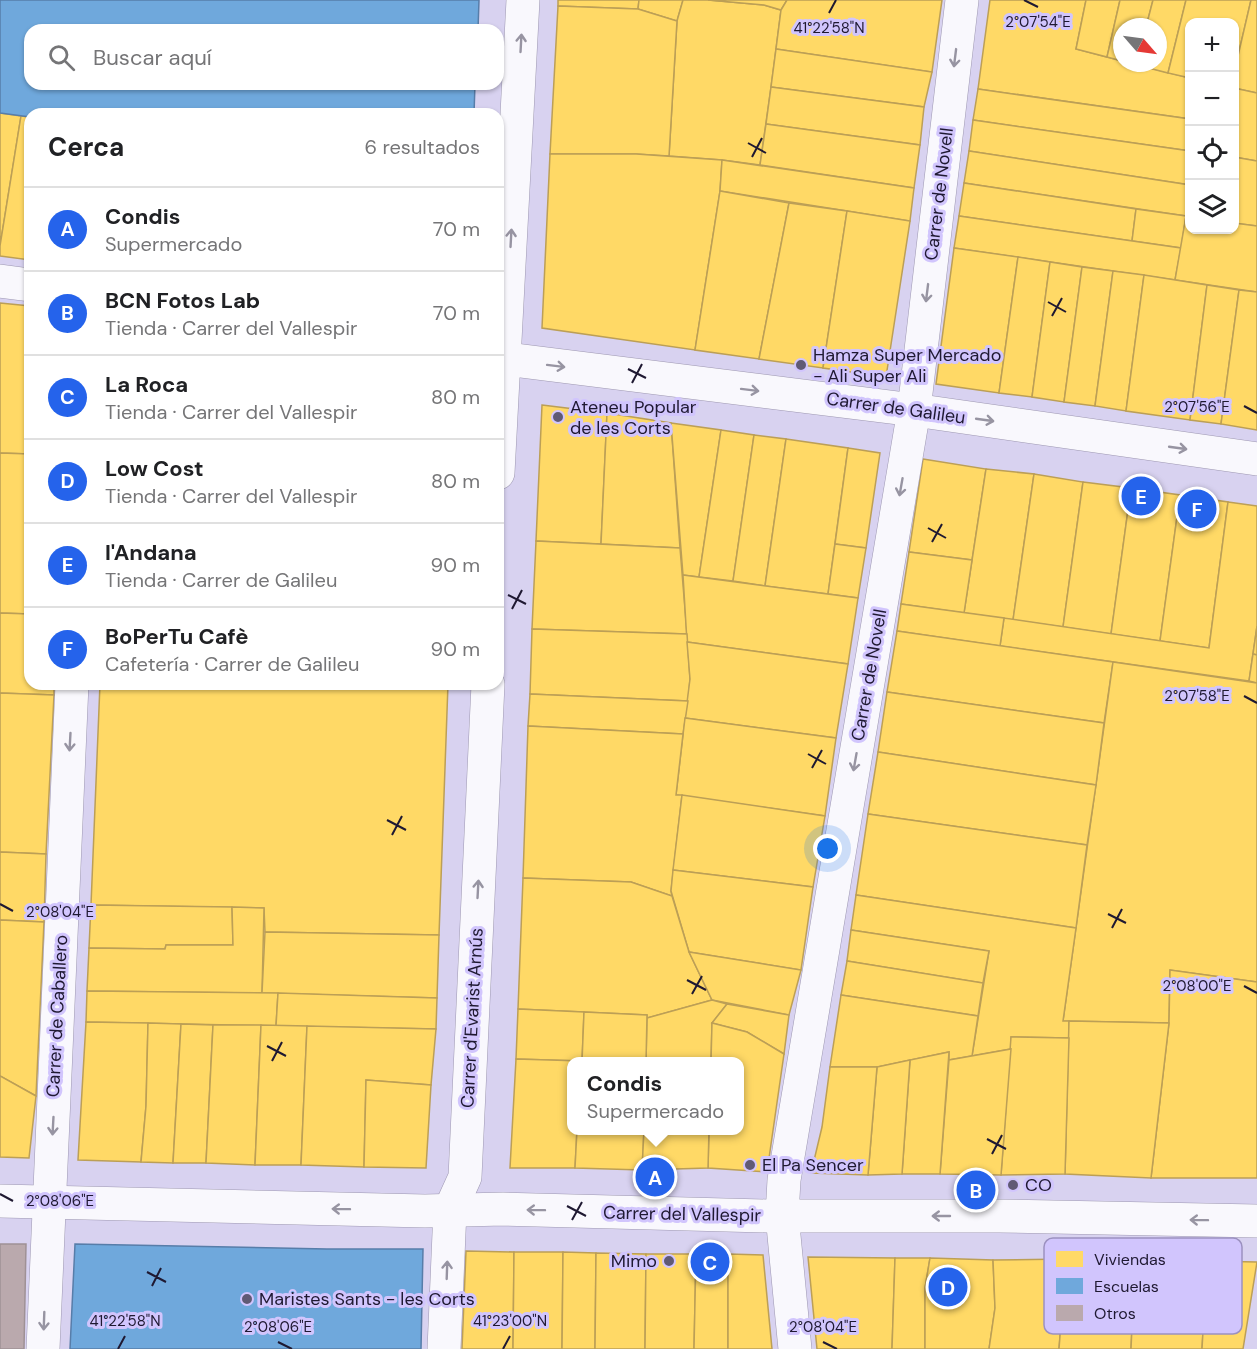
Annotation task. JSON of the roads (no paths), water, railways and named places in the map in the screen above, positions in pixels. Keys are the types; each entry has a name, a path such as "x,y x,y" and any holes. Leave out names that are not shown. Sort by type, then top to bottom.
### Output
{"street":[{"path":"504,310 523,0"},
{"name":"Carrer de Novell","path":"795,1349 782,1215 784,1180 914,410 962,0"},
{"path":"0,281 24,284"},
{"name":"Carrer de Galileu","path":"504,359 914,410 1257,459"},
{"name":"Carrer de Caballero","path":"43,1349 72,690"},
{"name":"Carrer d'Evarist Arnús","path":"444,1349 450,1210 465,1177 488,690"},
{"name":"Carrer del Vallespir","path":"0,1201 450,1210 1257,1221"}],"place":[{"name":"Hamza Super Mercado - Ali Super Ali","path":"801,365"},
{"name":"Ateneu Popular de les Corts","path":"558,417"},
{"name":"l'Andana","path":"1141,496"},
{"name":"BoPerTu Cafè","path":"1197,509"},
{"name":"El Pa Sencer","path":"750,1165"},
{"name":"Condis","path":"655,1177"},
{"name":"CO","path":"1013,1185"},
{"name":"BCN Fotos Lab","path":"976,1190"},
{"name":"Mimo","path":"669,1261"},
{"name":"La Roca","path":"710,1262"},
{"name":"Low Cost","path":"948,1287"},
{"name":"Maristes Sants - les Corts","path":"247,1299"}]}
